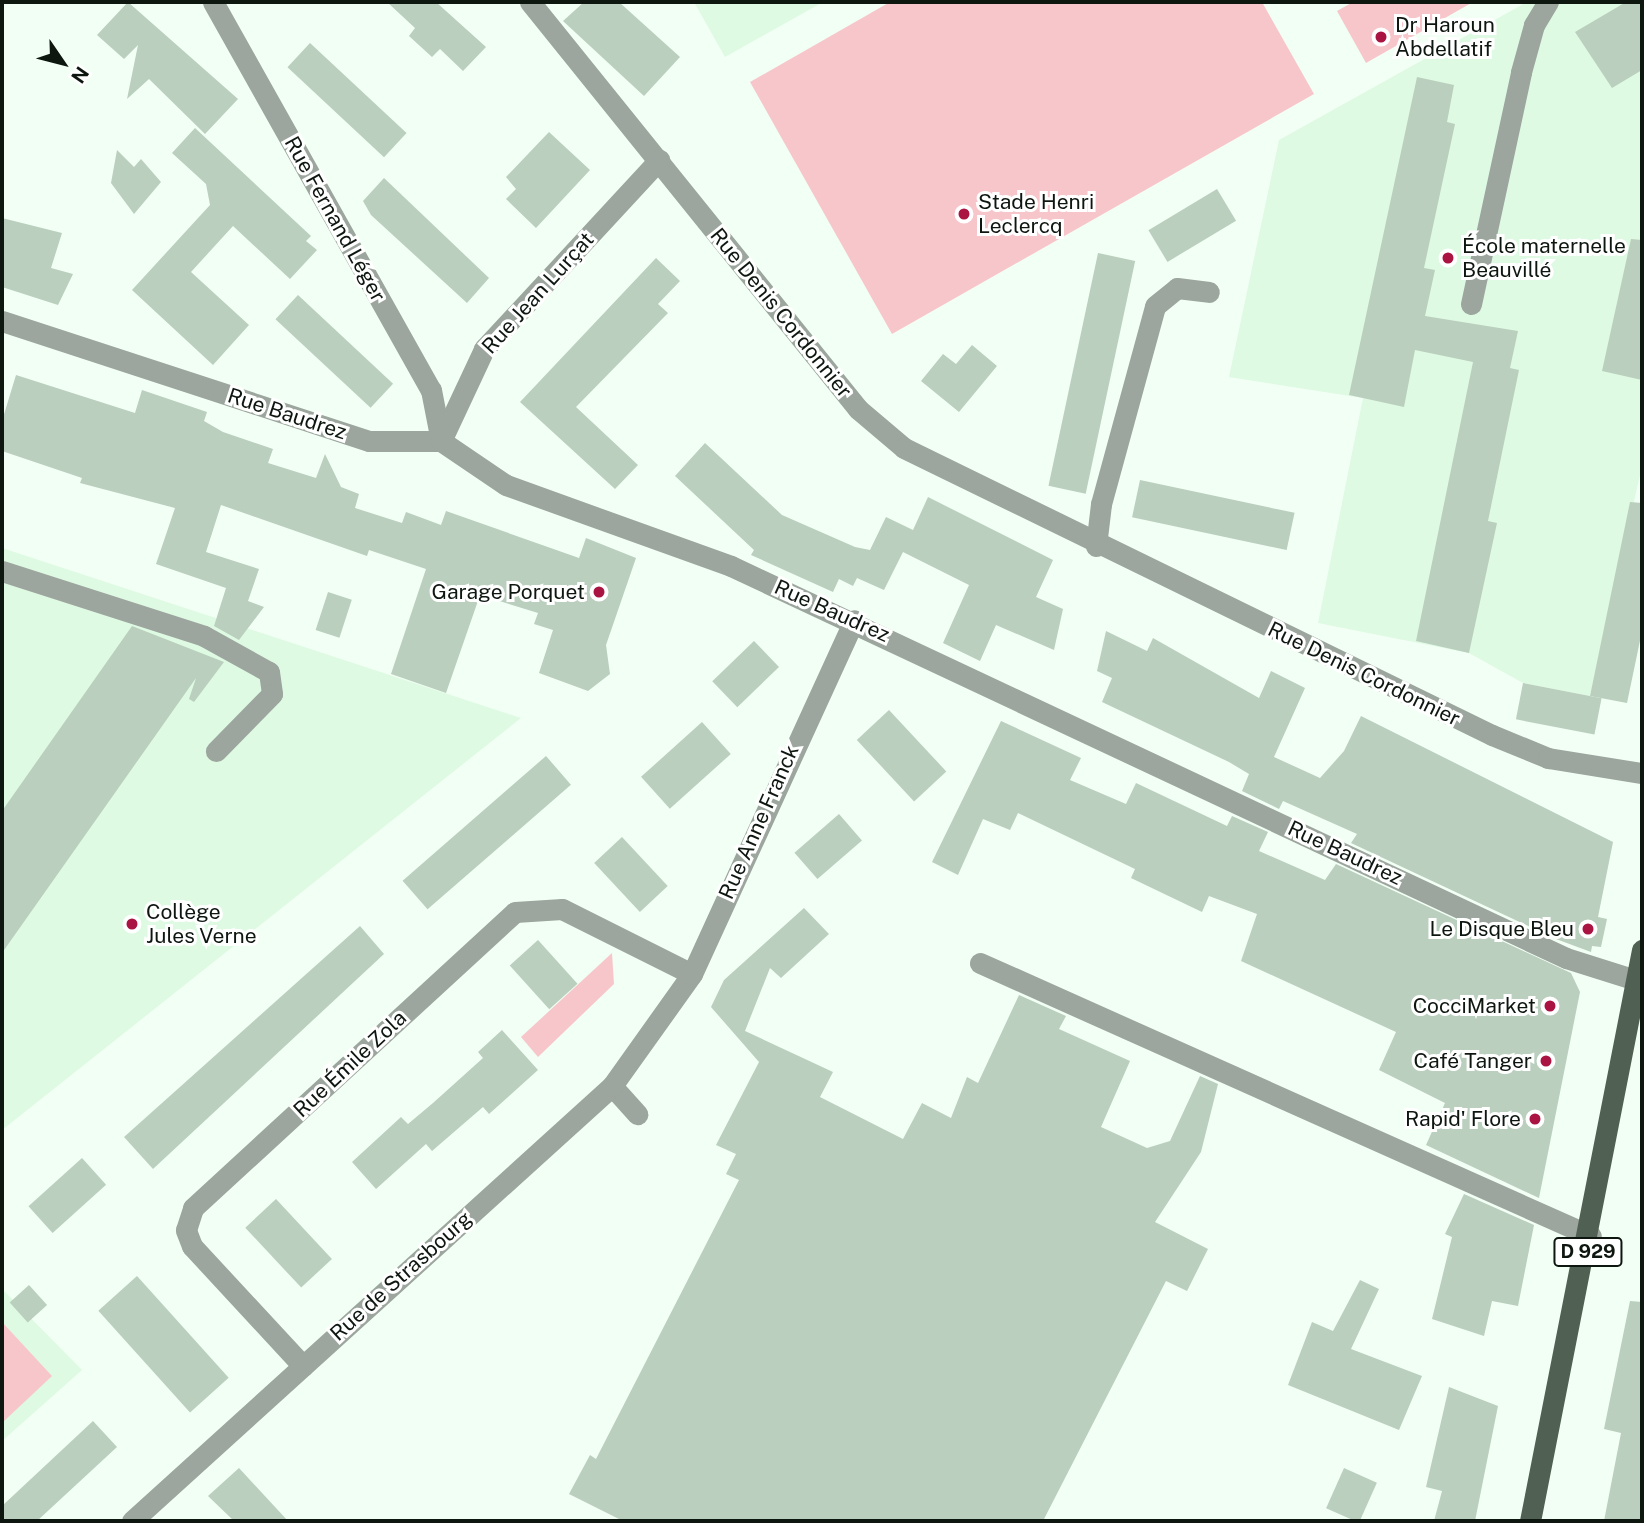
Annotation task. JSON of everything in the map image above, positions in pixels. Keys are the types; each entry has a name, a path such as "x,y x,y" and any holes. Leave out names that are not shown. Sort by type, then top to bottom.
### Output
{"main road":[{"name":"D 929","path":"1530,1521 1591,1236 1601,1154 1640,982 1642,950"}],"street":[{"name":"Rue Fernand Léger","path":"213,2 431,390 441,441"},
{"name":"Rue Denis Cordonnier","path":"530,2 858,410 904,448 1096,546 1492,735 1548,758 1642,773"},
{"path":"1471,304 1527,48 1548,2"},
{"name":"Rue Jean Lurçat","path":"441,441 484,349 659,160"},
{"path":"1096,546 1101,504 1155,306 1177,288 1209,292"},
{"name":"Rue Baudrez","path":"2,321 369,441 441,441 506,485 731,566 854,620 1566,958 1640,982"},
{"path":"2,571 204,636 269,672 272,694 216,751"},
{"name":"Rue Anne Franck","path":"660,1022 692,974 854,620"},
{"name":"Rue Émile Zola","path":"303,1366 191,1246 186,1230 193,1208 515,912 562,909 692,974"},
{"path":"980,963 1591,1236"},
{"name":"Rue de Strasbourg","path":"132,1521 612,1086 660,1022"},
{"path":"612,1086 636,1114"}],"shaded area":[{"path":"694,2 823,2 725,57"},
{"name":"Stade Henri Leclercq","path":"890,2 1262,2 1314,94 892,334 750,82"},
{"name":"Dr Haroun Abdellatif","path":"1353,2 1473,2 1366,63 1337,11"},
{"name":"École maternelle Beauvillé","path":"1527,2 1642,2 1642,466 1590,696 1523,683 1469,653 1318,623 1363,398 1229,377 1279,140"},
{"name":"Collège Jules Verne","path":"2,548 521,718 2,1130"},
{"path":"612,953 614,984 538,1057 521,1037"},
{"path":"2,1289 82,1370 2,1441"},
{"path":"2,1322 52,1376 2,1423"}],"building":[{"path":"128,2 238,99 205,134 149,79 127,99 138,45 124,59 97,35"},
{"path":"387,2 436,2 486,47 463,71 440,49 432,57 409,36 415,28"},
{"path":"584,2 619,2 680,57 644,96 563,21"},
{"path":"1626,2 1642,2 1642,70 1612,88 1575,32"},
{"path":"310,43 407,133 384,157 287,67"},
{"path":"1417,77 1454,85 1447,122 1455,124 1424,268 1435,270 1425,316 1518,331 1510,368 1519,370 1488,521 1497,523 1469,653 1416,641 1473,362 1415,350 1404,407 1349,395"},
{"path":"195,128 311,236 306,241 317,250 290,279 233,226 191,272 249,325 213,365 132,290 210,205 206,184 172,153"},
{"path":"549,132 590,170 536,228 506,199 516,189 506,177"},
{"path":"117,150 134,167 141,159 161,182 134,214 111,183"},
{"path":"384,178 489,278 467,303 371,215 363,201"},
{"path":"1217,189 1236,221 1167,262 1148,230"},
{"path":"2,218 62,233 51,268 73,274 58,305 2,287"},
{"path":"1631,239 1642,240 1642,380 1602,371"},
{"path":"1098,253 1135,261 1086,494 1049,486"},
{"path":"656,258 680,281 658,304 668,313 576,407 638,465 615,489 520,402"},
{"path":"298,295 393,384 371,408 275,319"},
{"path":"972,345 997,366 959,412 921,381 943,354 956,364"},
{"path":"16,375 135,413 142,390 207,412 204,421 223,432 273,449 268,463 316,478 325,454 341,487 359,494 355,508 402,523 406,512 441,525 446,511 579,558 586,538 636,558 606,645 610,674 588,691 539,673 553,630 534,624 538,613 480,595 446,693 391,674 426,569 369,550 367,556 221,505 206,552 259,569 248,601 264,607 239,640 214,626 226,588 156,564 175,508 80,483 82,478 2,451 2,421"},
{"path":"705,443 782,515 855,547 870,550 886,517 913,530 928,497 1053,560 1036,597 1063,609 1054,650 996,625 980,661 943,643 969,585 903,552 884,590 857,578 853,586 839,579 833,592 751,555 754,550 675,476"},
{"path":"1140,480 1295,513 1287,550 1132,517"},
{"path":"1630,502 1642,503 1642,631 1627,703 1590,696"},
{"path":"328,592 352,600 339,638 316,630"},
{"path":"132,626 224,662 194,702 189,699 196,678 2,953 2,811"},
{"path":"1106,631 1147,651 1153,638 1259,698 1271,671 1305,688 1274,757 1320,778 1344,751 1361,716 1613,842 1598,917 1607,919 1601,947 1592,946 1591,952 1556,939 1351,843 1357,834 1283,801 1279,809 1242,791 1249,774 1102,702 1112,678 1097,671"},
{"path":"754,641 779,667 737,707 712,681"},
{"path":"1523,683 1602,698 1594,735 1516,719"},
{"path":"889,710 946,771 914,801 857,740"},
{"path":"1001,721 1081,758 1070,780 1126,804 1136,783 1227,826 1232,816 1268,832 1259,851 1325,880 1336,864 1571,973 1580,992 1539,1198 1426,1145 1445,1103 1379,1070 1396,1032 1241,961 1257,914 1209,896 1202,912 1131,878 1135,869 1018,813 1010,830 983,819 958,875 932,862"},
{"path":"702,722 731,754 670,809 641,777"},
{"path":"546,756 571,785 428,909 403,881"},
{"path":"839,814 862,840 817,879 794,853"},
{"path":"622,837 668,886 640,912 594,863"},
{"path":"804,908 829,934 781,978 770,968 745,1031 833,1072 820,1097 903,1139 922,1103 951,1118 967,1077 978,1083 1019,995 1066,1016 1059,1029 1130,1061 1101,1127 1147,1148 1170,1141 1200,1076 1218,1084 1201,1152 1155,1222 1208,1249 1187,1291 1166,1281 1043,1521 623,1521 569,1494 590,1455 596,1459 739,1180 726,1174 736,1154 716,1145 759,1062 711,1007 724,980"},
{"path":"360,926 384,954 153,1169 124,1137"},
{"path":"538,940 577,984 549,1009 510,965"},
{"path":"502,1030 538,1070 489,1114 483,1107 432,1151 426,1144 376,1189 352,1162 401,1117 408,1124 433,1103 483,1058 478,1052"},
{"path":"82,1158 106,1185 53,1233 28,1206"},
{"path":"1464,1194 1534,1225 1518,1306 1492,1301 1484,1336 1432,1319 1452,1237 1445,1234"},
{"path":"276,1199 332,1259 301,1288 245,1228"},
{"path":"137,1276 229,1378 190,1413 98,1311"},
{"path":"1360,1280 1379,1289 1351,1349 1422,1376 1399,1430 1288,1385 1312,1322 1333,1331"},
{"path":"29,1285 47,1305 28,1322 10,1302"},
{"path":"1630,1301 1642,1302 1642,1521 1604,1521 1621,1433 1604,1429"},
{"path":"1449,1387 1498,1406 1475,1521 1434,1521 1442,1491 1426,1487"},
{"path":"93,1421 117,1447 37,1521 2,1521 2,1506"},
{"path":"239,1468 288,1521 234,1521 208,1496"},
{"path":"1344,1468 1377,1483 1360,1521 1326,1508"}],"place":[{"name":"Dr Haroun Abdellatif","path":"1381,37"},
{"name":"Stade Henri Leclercq","path":"964,214"},
{"name":"École maternelle Beauvillé","path":"1448,258"},
{"name":"Garage Porquet","path":"599,592"},
{"name":"Collège Jules Verne","path":"132,924"},
{"name":"Le Disque Bleu","path":"1588,929"},
{"name":"CocciMarket","path":"1550,1006"},
{"name":"Café Tanger","path":"1546,1061"},
{"name":"Rapid' Flore","path":"1535,1119"}]}
